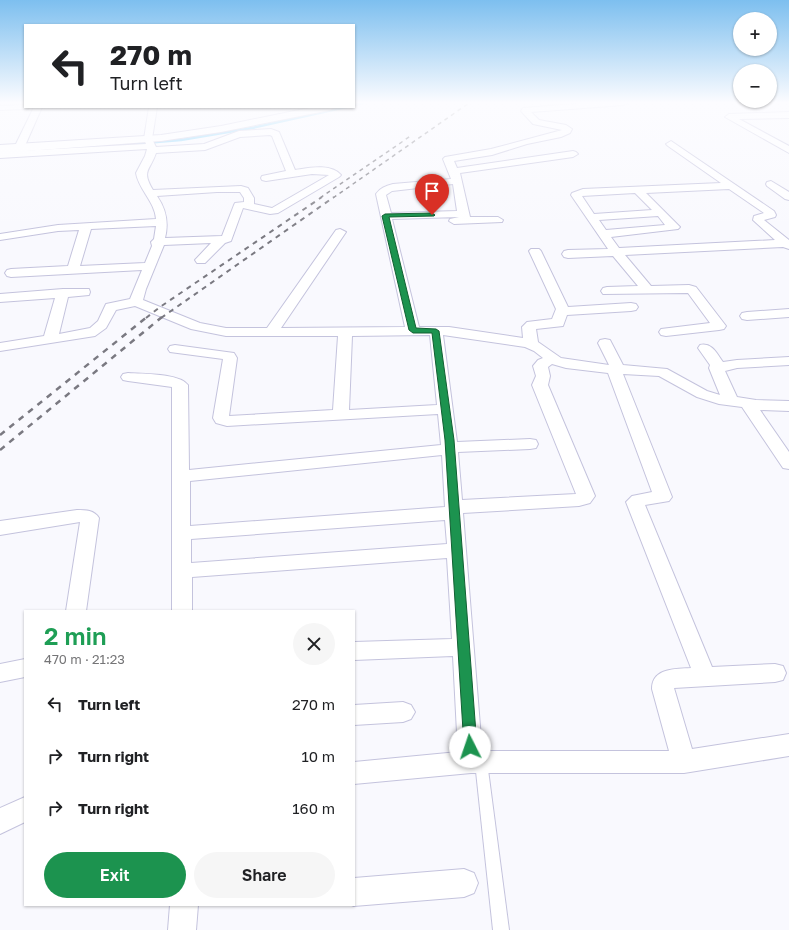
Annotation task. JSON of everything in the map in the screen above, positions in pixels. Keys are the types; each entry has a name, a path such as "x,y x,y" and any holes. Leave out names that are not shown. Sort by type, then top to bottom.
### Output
{"street":[{"path":"0,149 72,146"},
{"path":"0,155 118,146"},
{"path":"137,302 138,293 157,242 161,222 161,216 156,202 143,181 141,173 150,146"},
{"path":"194,146 207,146"},
{"path":"281,146 291,173"},
{"path":"464,218 456,176 448,159 492,152 510,146"},
{"path":"674,146 770,213 771,215 758,218 758,220 787,244"},
{"path":"413,330 380,195 388,188 573,154"},
{"path":"157,242 221,240 229,238 239,205 263,210 274,210 336,175 330,172 291,173 266,178"},
{"path":"771,184 789,197"},
{"path":"647,290 616,252 576,195 638,190 731,186"},
{"path":"151,193 241,188 249,198 249,206"},
{"path":"604,234 674,227 638,190"},
{"path":"592,217 660,213"},
{"path":"385,216 498,220"},
{"path":"440,222 464,218"},
{"path":"0,237 58,228 161,222"},
{"path":"73,270 86,227"},
{"path":"270,332 340,232"},
{"path":"201,260 221,240"},
{"path":"568,254 787,244"},
{"path":"535,251 563,310"},
{"path":"11,273 149,266"},
{"path":"607,292 692,290 719,326 666,332"},
{"path":"0,298 84,292"},
{"path":"50,340 63,293"},
{"path":"0,347 90,333 98,330 103,325 111,307 137,302 165,315 208,329 226,332 345,332 413,330 455,332 531,344 539,348 553,359 566,364 662,372 702,394 739,402 789,406"},
{"path":"531,344 529,327 532,325 558,323 560,312 563,310 631,307"},
{"path":"747,316 789,313"},
{"path":"436,331 450,448 463,647 476,762"},
{"path":"341,415 345,332"},
{"path":"605,343 664,497 638,500 635,502 705,677"},
{"path":"705,348 719,367"},
{"path":"174,349 229,356 230,358 221,418 222,420 227,421 445,409"},
{"path":"181,533 584,499 586,496 540,385 543,376 540,366 541,364 553,359"},
{"path":"719,367 789,360"},
{"path":"719,367 716,370 739,402 789,464"},
{"path":"128,377 176,382 180,385 182,610"},
{"path":"181,476 450,448 530,444"},
{"path":"0,528 77,516 85,516 90,518 76,610"},
{"path":"181,571 457,550"},
{"path":"355,651 463,647"},
{"path":"0,673 24,668"},
{"path":"684,762 663,689 663,684 669,679 775,673"},
{"path":"355,715 403,712"},
{"path":"355,772 476,762 684,762 789,745"},
{"path":"0,822 24,810"},
{"path":"355,892 464,883"},
{"path":"182,930 184,906"}],"lane":[{"path":"476,762 500,930"}],"railway":[{"path":"320,198 395,146"},
{"path":"333,198 407,146"},
{"path":"146,318 322,197"},
{"path":"161,318 334,197"},
{"path":"0,435 147,317"},
{"path":"0,450 162,317"}],"route":[{"path":"432,215 385,216 413,330 436,331 449,440 470,747"}]}
